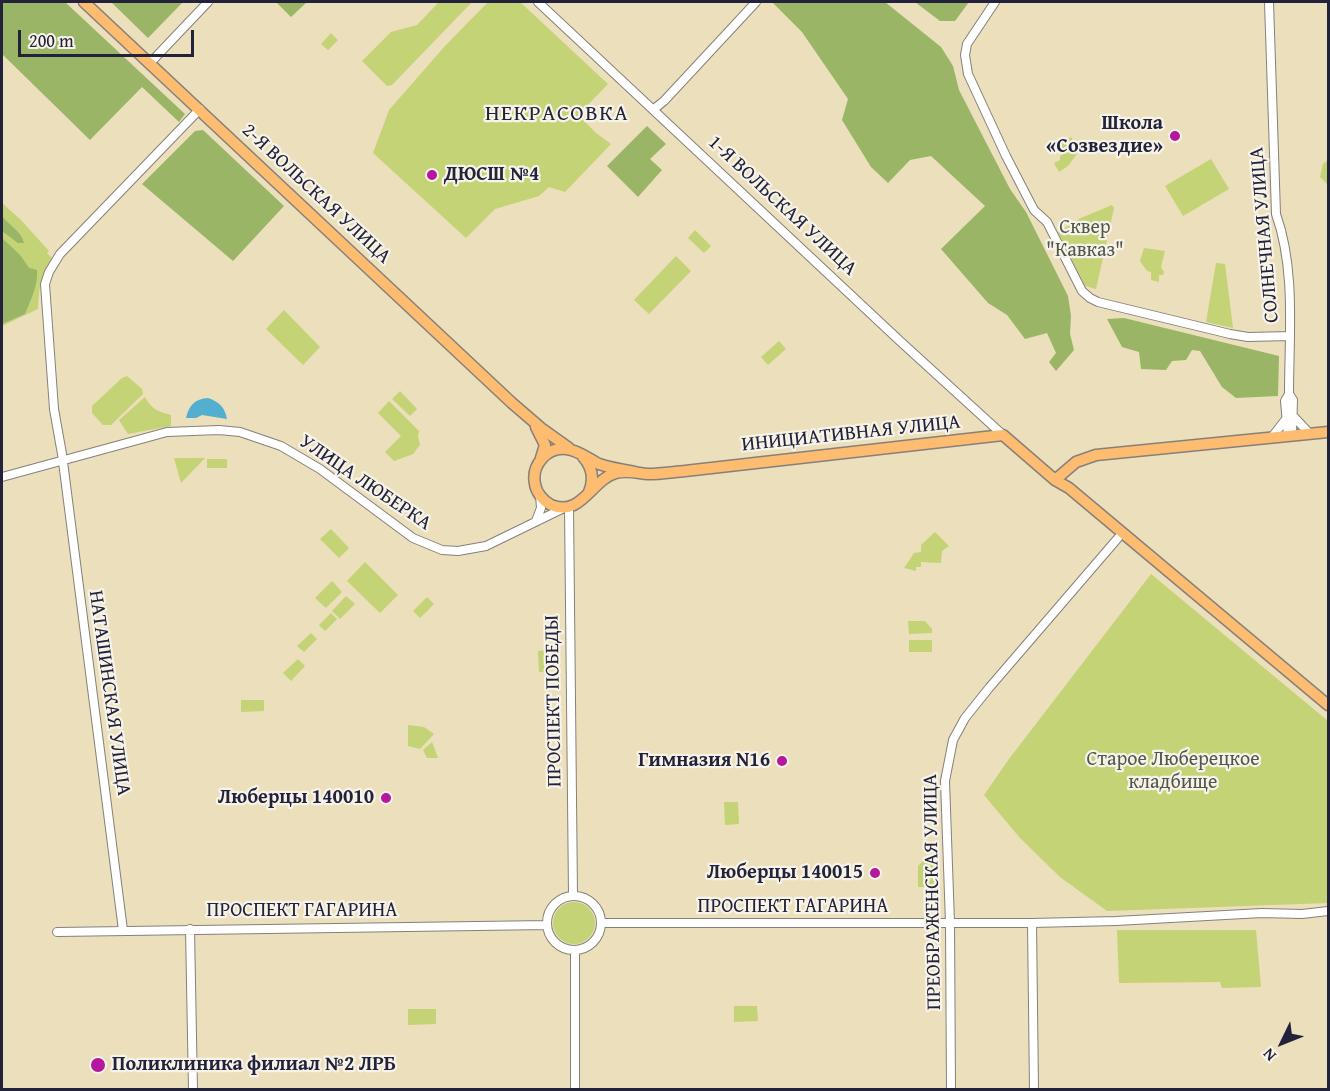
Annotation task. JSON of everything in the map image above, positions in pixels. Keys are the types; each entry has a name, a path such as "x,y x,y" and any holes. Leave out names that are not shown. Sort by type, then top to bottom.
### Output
{"main road":[{"name":"2-Я ВОЛЬСКАЯ УЛИЦА","path":"84,2 151,62 524,414 559,442 577,453"},
{"name":"2-Я ВОЛЬСКАЯ УЛИЦА","path":"524,414 543,440 544,450 541,458"},
{"path":"1055,480 1076,462 1096,455 1329,432"},
{"name":"ИНИЦИАТИВНАЯ УЛИЦА","path":"577,453 611,468 648,474 1004,435"},
{"path":"1004,435 1055,480 1069,488 1329,705"},
{"path":"567,507 550,504 540,495 534,479 534,472 541,458 551,451 559,449 577,453 588,462 592,478 591,487 584,498"},
{"name":"ИНИЦИАТИВНАЯ УЛИЦА","path":"567,507 584,498 613,474 625,471 635,472"},
{"path":"1055,480 1065,494 1329,713"}],"street":[{"path":"151,62 208,2"},
{"name":"1-Я ВОЛЬСКАЯ УЛИЦА","path":"538,2 901,342 1004,435"},
{"path":"654,109 756,2"},
{"path":"995,2 967,44 965,55 968,74 1034,210 1047,222 1085,294 1098,302 1230,334 1290,336"},
{"name":"СОЛНЕЧНАЯ УЛИЦА","path":"1269,2 1275,214 1282,231 1289,289 1289,394 1285,401 1290,418 1290,436"},
{"name":"НАТАШИНСКАЯ УЛИЦА","path":"123,930 63,461 54,409 45,284 49,272 64,250 200,109"},
{"path":"1272,437 1290,418 1310,434"},
{"name":"УЛИЦА ЛЮБЕРКА","path":"2,477 167,432 201,430 240,432 281,446 300,457 413,538 442,550 473,549 486,546 567,507"},
{"path":"534,524 542,508 540,495"},
{"name":"ПРОСПЕКТ ПОБЕДЫ","path":"567,507 573,895"},
{"name":"ПРЕОБРАЖЕНСКАЯ УЛИЦА","path":"951,1089 950,923 945,781 953,740 965,718 994,681 1118,538"},
{"path":"573,895 584,897 593,903 599,913 601,923 596,939 583,948 575,950 559,945 553,940 547,925 551,908 557,902 573,895"},
{"name":"ПРОСПЕКТ ГАГАРИНА","path":"601,923 1113,921 1329,911"},
{"path":"1032,922 1034,1089"},
{"name":"ПРОСПЕКТ ГАГАРИНА","path":"57,932 190,928 547,925"},
{"path":"190,928 193,1089"},
{"path":"575,950 576,1089"}],"green space":[{"path":"2,2 65,2 185,114 179,122 142,87 90,140 2,54"},
{"path":"111,2 183,2 148,38"},
{"path":"276,2 307,2 291,17"},
{"path":"439,2 472,2 392,85 387,86 362,61 391,32 417,25"},
{"path":"488,2 520,2 608,84 578,115 611,144 565,192 549,187 539,196 495,209 466,238 373,153 389,110 445,46"},
{"path":"772,2 885,2 941,47 953,66 959,90 1010,189 1026,212 1068,296 1071,316 1070,334 1074,350 1056,371 1049,362 1056,353 1047,333 1025,339 1007,315 988,303 941,249 985,206 931,156 910,160 888,183 871,167 842,120 848,99 802,32"},
{"path":"915,2 969,2 955,21 940,21"},
{"path":"331,33 338,40 328,50 321,44"},
{"path":"647,126 666,144 650,159 662,170 638,197 607,166"},
{"path":"203,130 284,206 233,261 142,184 195,131"},
{"path":"1071,137 1079,151 1068,166 1059,172 1054,163 1060,160 1060,156 1064,153 1059,144"},
{"path":"1211,159 1229,189 1183,216 1165,186"},
{"path":"1328,160 1328,185 1320,177 1323,164"},
{"path":"2,203 21,220 49,251 47,253 52,258 41,282 38,309 2,326"},
{"name":"Сквер \"Кавказ\"","path":"1112,205 1114,208 1096,289 1085,286 1058,232 1081,218"},
{"path":"2,216 20,235 24,243 18,243 2,231"},
{"path":"695,230 711,246 704,253 688,238"},
{"path":"2,238 21,256 29,268 37,270 37,276 34,292 25,314 2,324"},
{"path":"1144,248 1165,251 1161,267 1164,272 1163,275 1159,275 1159,282 1151,280 1151,272 1147,271 1140,261"},
{"path":"676,256 691,271 649,314 634,300"},
{"path":"1216,263 1225,264 1233,328 1206,322"},
{"path":"284,310 320,347 303,365 266,329"},
{"path":"1124,318 1279,356 1278,396 1236,398 1222,387 1200,351 1192,350 1186,360 1172,361 1166,370 1141,369 1139,352 1122,347 1107,319"},
{"path":"779,341 786,349 768,365 761,357"},
{"path":"127,376 142,389 143,394 111,425 103,425 92,413 92,406"},
{"path":"400,391 417,409 410,416 392,399"},
{"path":"145,397 156,409 171,415 171,426 128,434 119,420"},
{"path":"389,401 419,431 420,445 413,454 394,461 385,452 401,436 378,413"},
{"path":"174,458 205,458 181,483"},
{"path":"207,459 227,459 227,468 207,468"},
{"path":"331,529 349,548 339,558 320,539"},
{"path":"935,532 949,546 942,551 941,563 921,562 921,567 916,567 916,571 904,568 914,553 921,552 921,545"},
{"path":"365,562 398,595 380,613 347,581"},
{"name":"Старое Люберецкое кладбище","path":"1151,574 1328,721 1328,903 1107,911 1060,877 1020,838 984,795"},
{"path":"332,581 342,592 326,608 315,598"},
{"path":"346,596 355,604 340,619 332,611"},
{"path":"427,597 434,604 420,618 413,611"},
{"path":"331,613 337,619 325,631 319,625"},
{"path":"908,621 925,621 932,629 932,633 909,634"},
{"path":"311,633 317,639 304,652 297,646"},
{"path":"909,640 932,640 932,652 909,652"},
{"path":"549,650 550,672 539,672 538,651"},
{"path":"298,659 305,666 291,681 283,673"},
{"path":"241,700 264,700 264,711 241,712"},
{"path":"408,725 424,727 434,734 420,749 408,746"},
{"path":"432,742 438,758 427,758 423,750"},
{"path":"724,802 738,802 739,824 725,825"},
{"path":"927,857 934,857 934,887 918,887 918,866"},
{"path":"574,902 582,903 589,908 594,915 594,931 589,938 582,943 574,944 566,943 559,938 554,931 553,923 554,915 559,908 566,903"},
{"path":"1117,930 1256,930 1261,987 1222,988 1220,982 1119,983"},
{"path":"734,1006 757,1006 758,1021 734,1022"},
{"path":"408,1009 436,1009 436,1024 408,1025"}],"water":[{"path":"208,398 221,406 227,419 202,415 196,418 186,418 193,404"}],"place":[{"name":"Школа «Созвездие»","path":"1175,136"},
{"name":"ДЮСШ №4","path":"432,175"},
{"name":"Гимназия N16","path":"782,761"},
{"name":"Люберцы 140010","path":"386,798"},
{"name":"Люберцы 140015","path":"875,873"},
{"name":"Поликлиника филиал №2 ЛРБ","path":"98,1065"}],"district":[{"name":"НЕКРАСОВКА","path":"557,114"}]}
